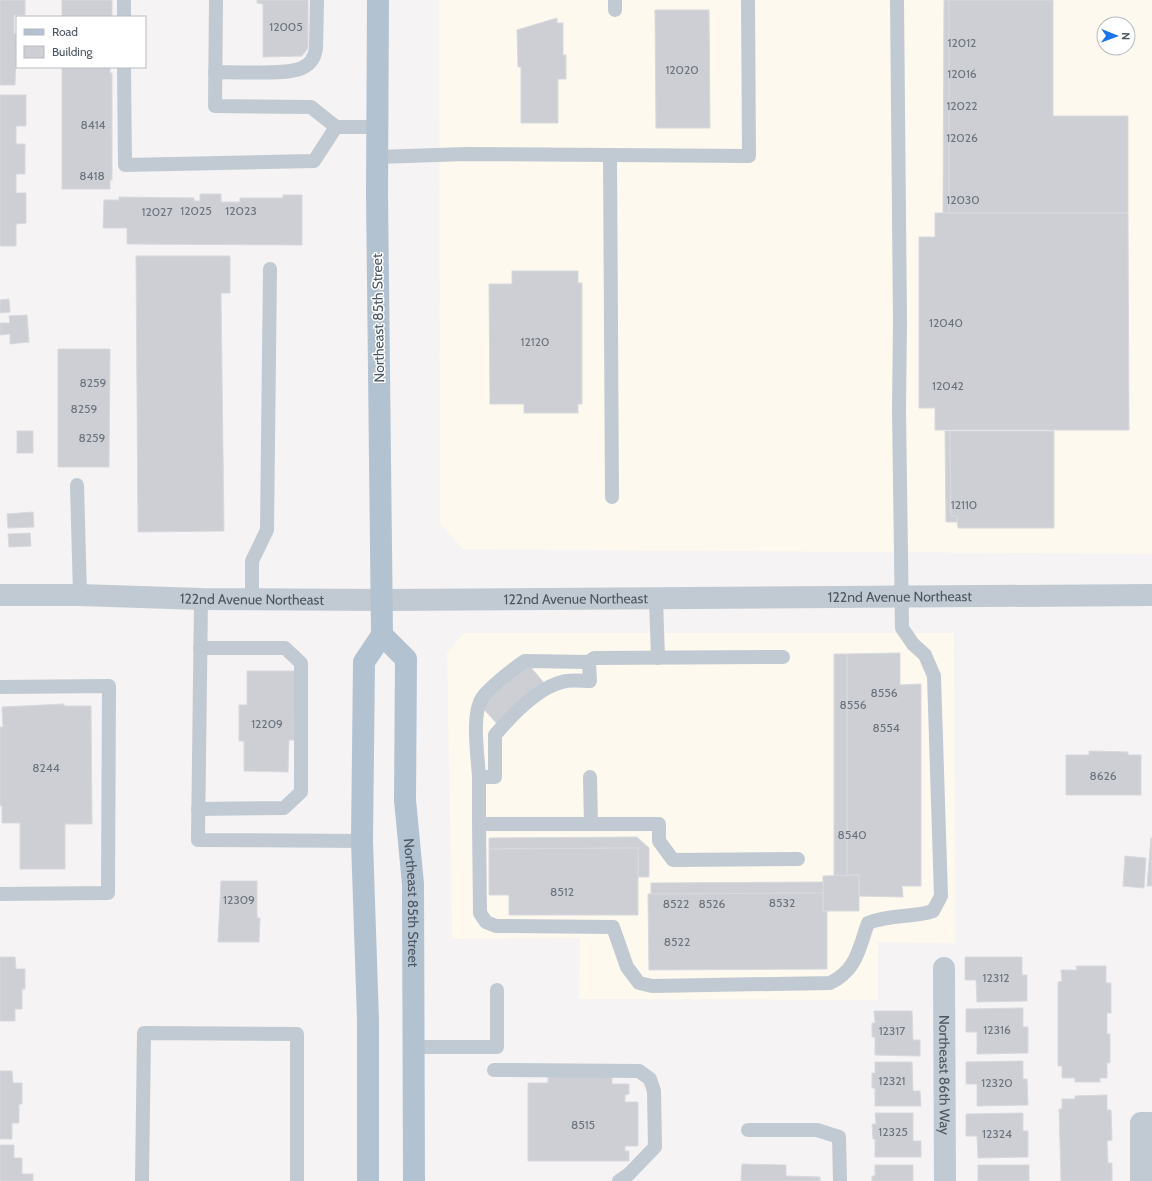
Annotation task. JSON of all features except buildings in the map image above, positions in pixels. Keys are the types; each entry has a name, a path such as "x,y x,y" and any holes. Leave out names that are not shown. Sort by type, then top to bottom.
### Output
{"main road":[{"name":"Northeast 85th Street","path":"378,0 377,157 382,635 406,658 405,800 413,884 412,1046 414,1181"},
{"path":"368,1181 368,1020 362,842 364,662 382,635"}],"street":[{"name":"122nd Avenue Northeast","path":"0,595 80,595 201,599 382,600 1152,595"},
{"name":"Northeast 86th Way","path":"944,968 945,1181"},
{"path":"1141,1181 1141,1123 1152,1123"}],"lane":[{"path":"124,0 124,16"},
{"path":"216,0 215,106 311,107 336,127 377,127"},
{"path":"215,72 295,71 309,64 315,54 316,48 317,0"},
{"path":"377,157 466,154 748,156 748,0"},
{"path":"783,657 594,658 590,662 524,661 483,697 478,707 477,720 480,913 486,922 496,926 613,927 626,967 639,983 652,986 830,983 843,977 854,962 868,922 880,918 922,914 933,911 941,896 934,676 925,655 913,644 902,628 897,0"},
{"path":"124,68 125,165 314,161 336,127"},
{"path":"610,155 612,497"},
{"path":"252,599 252,561 267,530 270,269"},
{"path":"77,485 80,595"},
{"path":"201,599 198,840 362,842"},
{"path":"656,599 658,658"},
{"path":"198,809 284,808 301,792 301,663 285,648 200,648"},
{"path":"479,777 495,777 495,735 505,724 545,689 563,681 590,681 590,662"},
{"path":"0,687 108,686 108,893 0,894"},
{"path":"590,777 591,824"},
{"path":"479,824 659,824 659,841 673,860 798,859"},
{"path":"412,1046 497,1047 497,990"},
{"path":"142,1181 144,1033 297,1034 296,1181"},
{"path":"494,1070 639,1072 650,1079 654,1091 654,1147 629,1174 619,1181"},
{"path":"748,1130 817,1130 839,1138 840,1181"}],"shaded area":[{"path":"439,0 1152,0 1152,554 463,549 440,524"},
{"path":"464,633 954,633 955,943 878,942 878,1000 579,999 580,938 452,939 447,653"}]}
